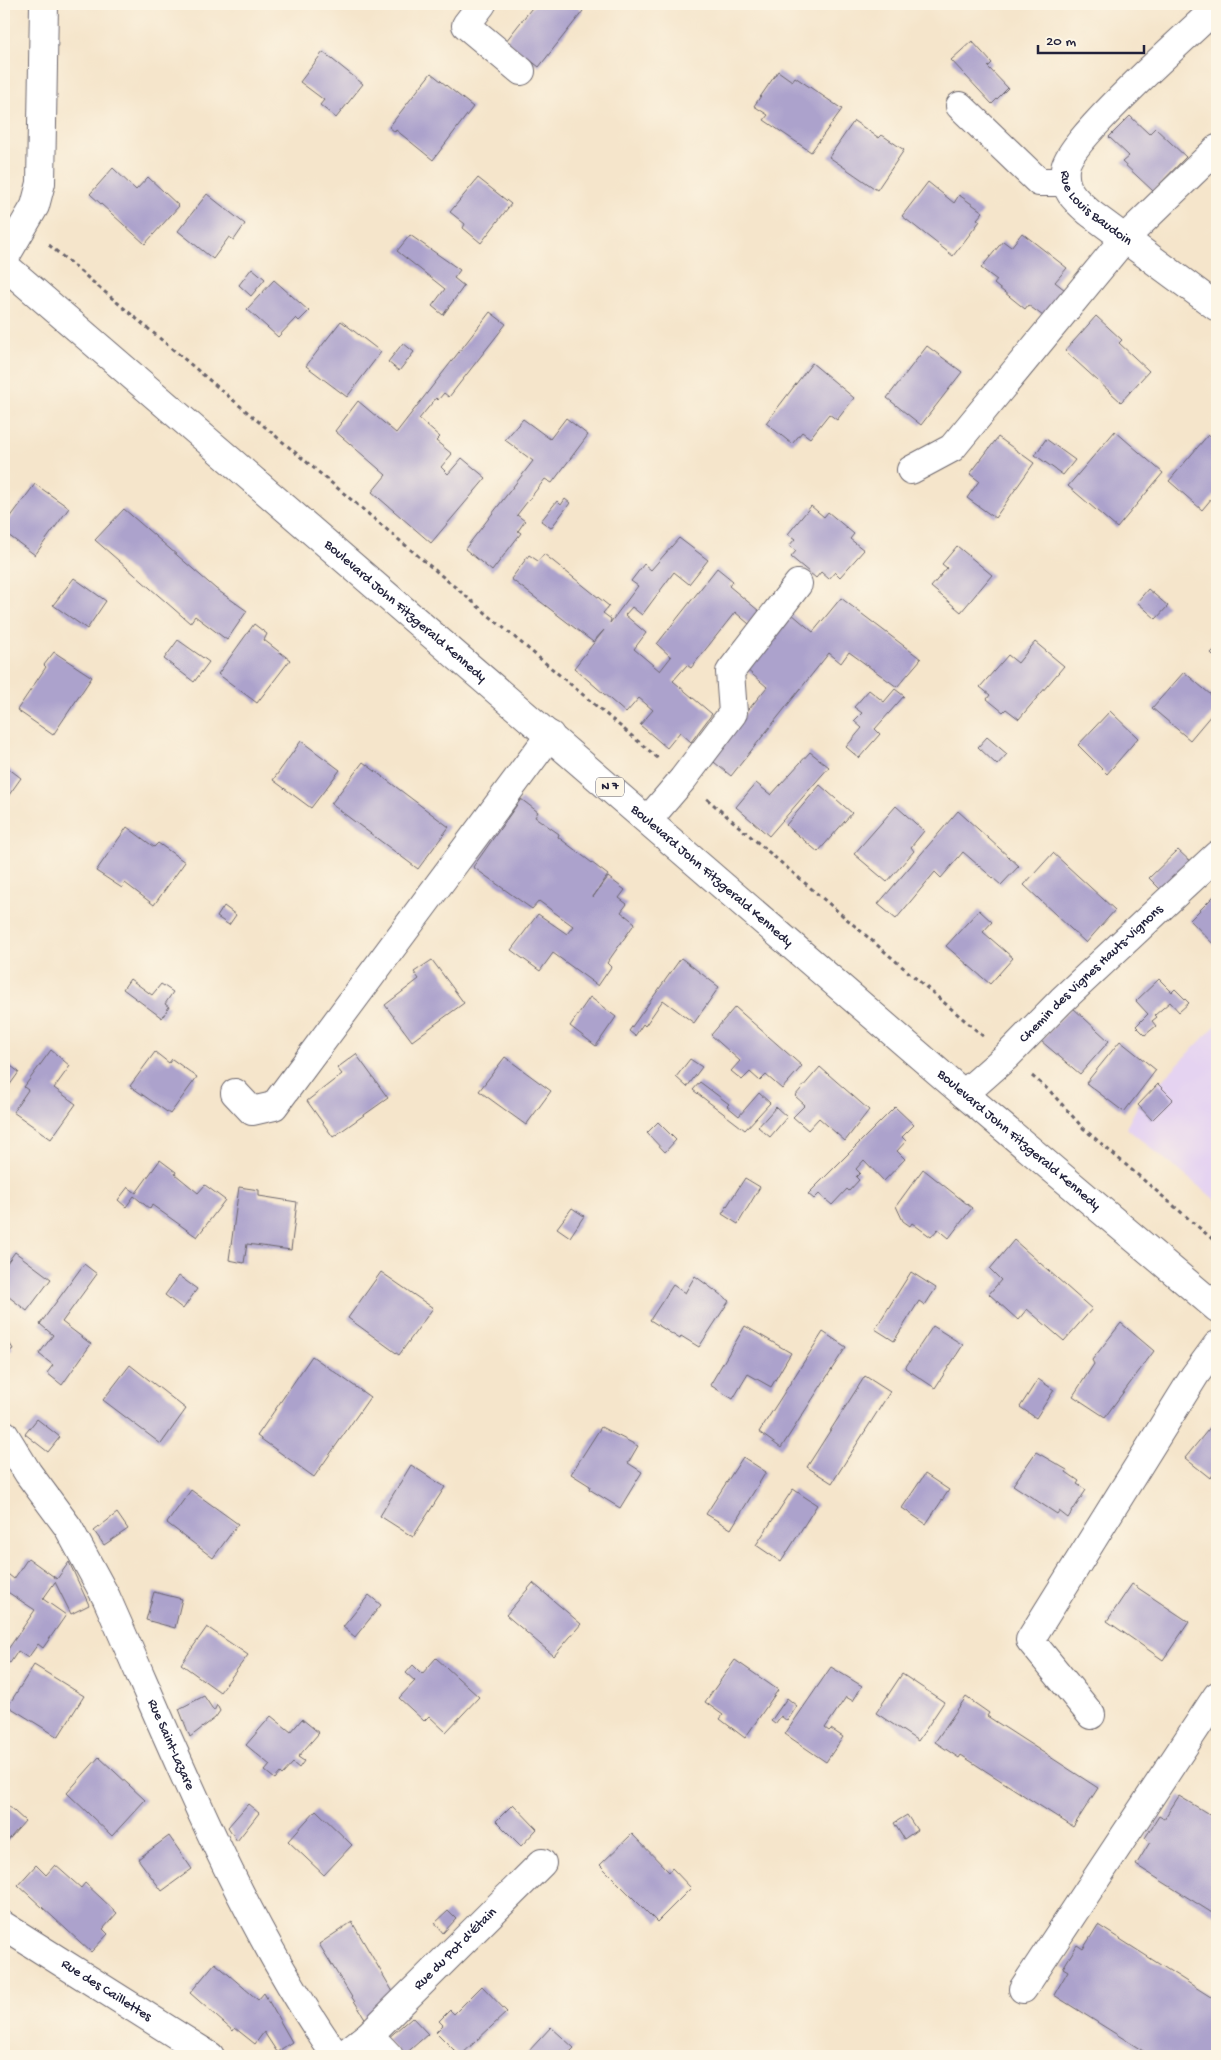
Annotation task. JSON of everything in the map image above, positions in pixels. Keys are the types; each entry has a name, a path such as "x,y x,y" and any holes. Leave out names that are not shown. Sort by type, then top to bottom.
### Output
{"street":[{"path":"4,259 35,206 41,183 44,4"},
{"path":"482,4 466,25 521,71"},
{"name":"Rue Louis Baudoin","path":"1217,7 1134,86 1081,140 1069,155 1065,167 1064,182 1071,196 1217,307"},
{"path":"960,106 1039,182 1064,182"},
{"path":"911,470 952,448 1124,238 1217,149"},
{"name":"Boulevard John Fitzgerald Kennedy","path":"4,265 964,1094 1217,1308"},
{"path":"648,820 683,779 733,713 730,672 798,584"},
{"path":"235,1093 252,1111 274,1106 550,735"},
{"name":"Chemin des Vignes Hauts-Vignons","path":"964,1094 1007,1056 1062,1000 1217,855"},
{"path":"1091,1715 1030,1640 1195,1375 1217,1345"},
{"name":"Rue Saint-Lazare","path":"4,1434 28,1473 68,1527 87,1559 106,1597 230,1877 301,2006 336,2056"},
{"path":"1023,1989 1217,1696"},
{"name":"Rue du Pot d'Étain","path":"342,2056 370,2035 542,1863"},
{"name":"Rue des Caillettes","path":"4,1926 210,2056"},
{"path":"370,2035 389,2056"}],"path":[{"path":"24,225 683,779 1050,1091 1083,1128 1217,1243"}],"shaded area":[{"path":"1217,1024 1217,1201 1126,1128 1138,1105"}],"building":[{"path":"535,4 574,4 583,11 539,67 506,41"},
{"path":"972,41 992,63 988,67 1008,88 992,104 951,60"},
{"path":"323,52 363,84 336,118 320,105 324,100 300,82"},
{"path":"778,71 792,81 795,77 842,109 811,152 764,120 768,115 754,106"},
{"path":"431,73 473,107 433,160 396,130 395,132 389,127"},
{"path":"1130,116 1149,134 1155,128 1186,157 1153,191 1122,162 1129,156 1109,137"},
{"path":"854,121 879,138 882,135 904,150 877,190 829,157"},
{"path":"113,168 136,190 148,177 179,206 145,244 90,194"},
{"path":"478,178 511,204 481,243 463,228 465,224 450,212"},
{"path":"928,182 954,203 959,195 983,212 977,219 980,221 953,256 902,216"},
{"path":"207,194 245,224 234,240 229,237 213,259 178,231"},
{"path":"1022,233 1067,268 1055,282 1065,290 1043,316 1028,305 1025,309 994,284 997,280 981,268 1003,241 1011,247"},
{"path":"410,235 460,270 454,278 464,286 443,315 432,306 445,289 397,251"},
{"path":"252,268 265,279 251,296 239,285"},
{"path":"274,280 309,311 299,321 296,318 278,337 247,309"},
{"path":"490,312 506,324 449,397 444,393 438,400 436,398 419,419 440,437 436,441 452,454 441,467 448,474 462,458 486,478 431,543 372,492 386,475 335,431 358,401 396,433"},
{"path":"1096,316 1122,340 1119,343 1149,371 1121,402 1065,351"},
{"path":"341,321 381,352 347,397 306,366"},
{"path":"403,343 414,352 399,371 388,362"},
{"path":"927,346 962,372 921,425 887,398"},
{"path":"812,363 854,398 837,420 829,414 810,438 802,432 792,444 766,423"},
{"path":"566,418 588,435 552,483 545,479 517,515 525,521 518,531 521,533 492,571 465,549 533,461 505,440 523,419 550,439"},
{"path":"1115,431 1163,473 1117,528 1068,486"},
{"path":"1208,435 1217,443 1217,458 1215,461 1217,463 1217,492 1202,510 1169,481"},
{"path":"998,437 1034,463 995,518 967,498 979,481 970,474"},
{"path":"1046,439 1075,460 1063,475 1035,455"},
{"path":"35,484 69,508 35,555 4,532 4,526"},
{"path":"565,499 570,503 551,528 541,521 557,501 561,505"},
{"path":"811,506 824,517 828,512 854,534 850,539 864,550 840,577 835,572 829,579 821,572 816,578 791,557 796,551 789,546 795,539 788,534"},
{"path":"124,509 216,589 247,611 227,640 195,616 190,623 95,540"},
{"path":"679,538 708,560 689,584 674,572 642,615 632,607 625,615 646,633 634,649 660,671 671,657 657,644 717,568 733,581 729,586 759,611 749,624 735,612 691,668 687,665 673,681 712,714 691,742 680,732 667,748 640,725 653,710 639,698 626,713 574,668 604,630 593,642 511,579 529,555 538,561 544,554 609,606 603,613 611,619 610,623 638,586 631,581 644,564 651,570"},
{"path":"957,546 992,575 961,612 931,587 947,568 942,564"},
{"path":"74,578 106,601 87,629 53,605"},
{"path":"1148,589 1168,606 1156,619 1137,602"},
{"path":"841,598 921,659 897,687 849,652 841,663 829,653 731,776 709,758 767,687 746,669 792,614 813,632"},
{"path":"254,624 267,634 264,640 290,660 257,703 218,674"},
{"path":"178,640 209,662 194,682 164,659"},
{"path":"1035,642 1064,666 1019,719 1006,709 1003,712 987,699 990,695 980,687 1008,655 1018,663"},
{"path":"1217,647 1217,659 1211,653"},
{"path":"54,652 92,677 53,735 17,710"},
{"path":"1184,672 1217,700 1217,708 1190,740 1152,708"},
{"path":"895,689 904,696 875,729 880,734 859,758 846,747 862,728 854,721 862,713 854,707 869,690 884,702"},
{"path":"1110,711 1138,738 1107,774 1078,745"},
{"path":"987,737 1007,754 997,765 978,747"},
{"path":"301,741 340,770 311,808 273,780"},
{"path":"810,752 829,767 769,836 736,807 756,783 771,795"},
{"path":"363,762 449,827 418,869 331,804"},
{"path":"4,765 21,778 4,802"},
{"path":"820,785 852,813 818,852 786,825"},
{"path":"521,799 538,812 535,817 559,834 558,837 608,875 593,897 608,877 625,890 619,898 627,904 621,912 635,923 607,963 611,967 598,986 553,953 540,971 511,950 538,914 567,934 573,926 539,901 532,909 473,867"},
{"path":"896,806 924,831 911,847 914,851 887,882 854,854"},
{"path":"958,811 1019,866 1001,885 963,852 941,878 935,872 896,919 878,904"},
{"path":"127,827 154,847 158,843 185,862 154,905 125,883 122,888 96,871"},
{"path":"1178,850 1192,863 1162,891 1149,878"},
{"path":"1053,853 1115,910 1086,943 1024,885"},
{"path":"1217,893 1217,948 1190,920"},
{"path":"224,906 236,915 229,925 217,917"},
{"path":"979,910 992,922 983,932 1013,958 990,984 946,946"},
{"path":"681,958 719,987 694,1023 663,1000 645,1026 643,1024 635,1036 629,1031"},
{"path":"432,960 464,1003 412,1041 385,1005 419,979 414,972"},
{"path":"130,979 152,995 161,984 173,992 165,1004 169,1007 162,1018 123,989"},
{"path":"1159,979 1172,992 1175,989 1189,1003 1179,1012 1170,1002 1155,1015 1157,1017 1152,1021 1156,1026 1145,1035 1136,1026 1148,1014 1136,1001"},
{"path":"590,997 616,1017 596,1046 570,1026"},
{"path":"735,1007 802,1066 782,1089 766,1075 760,1081 750,1072 742,1080 731,1071 740,1061 711,1035"},
{"path":"1072,1007 1109,1041 1080,1074 1041,1041"},
{"path":"1120,1041 1156,1070 1124,1112 1086,1083"},
{"path":"51,1050 70,1066 54,1088 76,1104 51,1139 13,1112 28,1090 24,1087"},
{"path":"155,1052 169,1063 172,1059 197,1077 170,1114 130,1086"},
{"path":"356,1054 388,1098 333,1137 307,1101 342,1074 337,1068"},
{"path":"505,1057 551,1091 526,1125 479,1091"},
{"path":"690,1059 702,1067 687,1087 676,1077"},
{"path":"4,1061 19,1072 4,1093"},
{"path":"820,1067 869,1110 845,1141 819,1118 808,1130 793,1117 805,1105 795,1096"},
{"path":"700,1082 729,1104 727,1106 739,1116 759,1093 770,1103 745,1130 693,1090"},
{"path":"1158,1084 1173,1099 1152,1120 1138,1105"},
{"path":"776,1107 787,1117 770,1137 758,1127"},
{"path":"895,1107 914,1125 902,1137 906,1141 897,1151 905,1159 884,1181 864,1160 856,1169 860,1173 856,1177 859,1180 849,1191 847,1189 832,1205 819,1194 814,1199 808,1194"},
{"path":"658,1122 676,1140 665,1152 647,1133"},
{"path":"160,1160 198,1193 205,1185 225,1200 197,1237 152,1205 150,1209 134,1196 126,1207 118,1200 128,1187 136,1193"},
{"path":"923,1169 972,1208 949,1238 938,1229 931,1237 912,1223 910,1226 903,1221 896,1206"},
{"path":"745,1178 760,1187 738,1224 722,1214"},
{"path":"239,1187 259,1190 259,1196 297,1202 291,1250 247,1244 244,1263 229,1260"},
{"path":"572,1208 584,1216 570,1237 557,1228"},
{"path":"1014,1240 1092,1309 1064,1341 1027,1309 1018,1320 989,1294 1001,1280 990,1269"},
{"path":"15,1252 51,1279 27,1311 4,1293 4,1267"},
{"path":"84,1264 97,1274 62,1322 91,1344 62,1385 47,1373 53,1365 39,1354 53,1335 40,1324"},
{"path":"381,1272 433,1308 399,1355 348,1318"},
{"path":"911,1272 936,1288 925,1305 919,1301 894,1341 875,1329"},
{"path":"179,1276 197,1289 183,1309 165,1295"},
{"path":"695,1276 729,1301 699,1347 681,1336 680,1339 650,1320 673,1285 685,1293"},
{"path":"1121,1323 1154,1351 1105,1417 1073,1396 1094,1364 1092,1360"},
{"path":"745,1326 791,1353 771,1387 748,1374 733,1399 710,1385"},
{"path":"933,1326 963,1345 935,1388 905,1368"},
{"path":"823,1332 846,1347 781,1448 759,1432"},
{"path":"4,1334 13,1349 4,1355"},
{"path":"312,1356 370,1397 314,1477 257,1436"},
{"path":"130,1365 186,1409 161,1444 103,1400"},
{"path":"865,1376 890,1392 832,1483 807,1467"},
{"path":"1038,1379 1054,1390 1036,1418 1020,1407"},
{"path":"37,1419 60,1437 48,1452 25,1434"},
{"path":"1217,1419 1217,1470 1210,1478 1185,1458"},
{"path":"601,1427 638,1446 628,1463 642,1472 620,1508 589,1489 590,1486 571,1474"},
{"path":"1036,1452 1067,1470 1066,1472 1079,1481 1077,1484 1086,1490 1068,1518 1059,1511 1057,1514 1013,1485"},
{"path":"743,1457 766,1472 731,1529 706,1514"},
{"path":"411,1465 445,1487 413,1537 380,1516"},
{"path":"925,1474 949,1490 926,1524 902,1508"},
{"path":"793,1489 817,1505 781,1562 756,1545"},
{"path":"191,1490 238,1524 213,1558 167,1523"},
{"path":"117,1513 128,1529 104,1545 94,1531"},
{"path":"28,1558 57,1579 69,1562 89,1605 71,1614 55,1582 43,1599 66,1615 43,1648 38,1644 28,1658 18,1651 10,1663 4,1659 4,1655 35,1610 6,1591 4,1594 4,1571 14,1579"},
{"path":"533,1583 581,1624 554,1656 506,1615"},
{"path":"1132,1584 1189,1622 1163,1660 1107,1621"},
{"path":"154,1592 182,1599 175,1628 146,1620"},
{"path":"369,1595 381,1605 355,1637 343,1627"},
{"path":"207,1627 248,1655 220,1692 181,1664"},
{"path":"436,1658 479,1697 446,1732 429,1716 424,1721 399,1698 415,1681 406,1673 413,1665 422,1674"},
{"path":"735,1660 778,1690 745,1738 720,1719 723,1715 705,1702"},
{"path":"34,1665 84,1696 58,1737 8,1706"},
{"path":"831,1667 862,1686 853,1701 846,1697 825,1728 829,1731 831,1729 843,1737 826,1762 785,1734"},
{"path":"902,1674 944,1702 918,1741 876,1713"},
{"path":"204,1696 214,1711 217,1705 220,1711 215,1718 190,1737 179,1709"},
{"path":"966,1697 989,1713 987,1716 1098,1788 1073,1827 961,1755 959,1758 935,1742"},
{"path":"787,1698 797,1706 787,1721 781,1716 775,1724 771,1721"},
{"path":"271,1716 291,1732 302,1719 319,1733 298,1757 304,1761 299,1768 293,1763 282,1775 280,1773 275,1779 265,1771 270,1765 246,1745"},
{"path":"99,1757 145,1800 112,1836 67,1793"},
{"path":"1179,1796 1217,1819 1217,1916 1136,1865 1150,1842 1145,1838 1159,1816 1164,1819"},
{"path":"4,1802 25,1821 4,1845"},
{"path":"248,1804 259,1813 237,1841 228,1827"},
{"path":"513,1804 537,1829 521,1846 496,1821"},
{"path":"316,1810 352,1845 324,1875 288,1841"},
{"path":"907,1815 917,1830 904,1839 894,1823"},
{"path":"632,1834 669,1872 672,1868 691,1888 657,1922 600,1865"},
{"path":"169,1836 192,1869 162,1891 138,1859"},
{"path":"36,1865 46,1875 55,1865 81,1888 85,1883 117,1913 103,1929 108,1934 91,1952 18,1885"},
{"path":"448,1911 456,1919 443,1933 435,1923"},
{"path":"352,1922 393,1992 366,2020 319,1944"},
{"path":"1098,1925 1217,2001 1217,2056 1151,2056 1054,1995 1068,1971 1063,1968 1077,1945 1083,1949"},
{"path":"215,1963 258,2000 264,1993 292,2042 277,2052 264,2032 255,2044 235,2028 233,2031 190,1993"},
{"path":"482,1986 507,2012 460,2056 436,2032 443,2025 439,2021 450,2010 454,2014"},
{"path":"412,2017 428,2034 403,2056 386,2040"},
{"path":"551,2027 574,2048 566,2056 530,2056 527,2053"}]}
